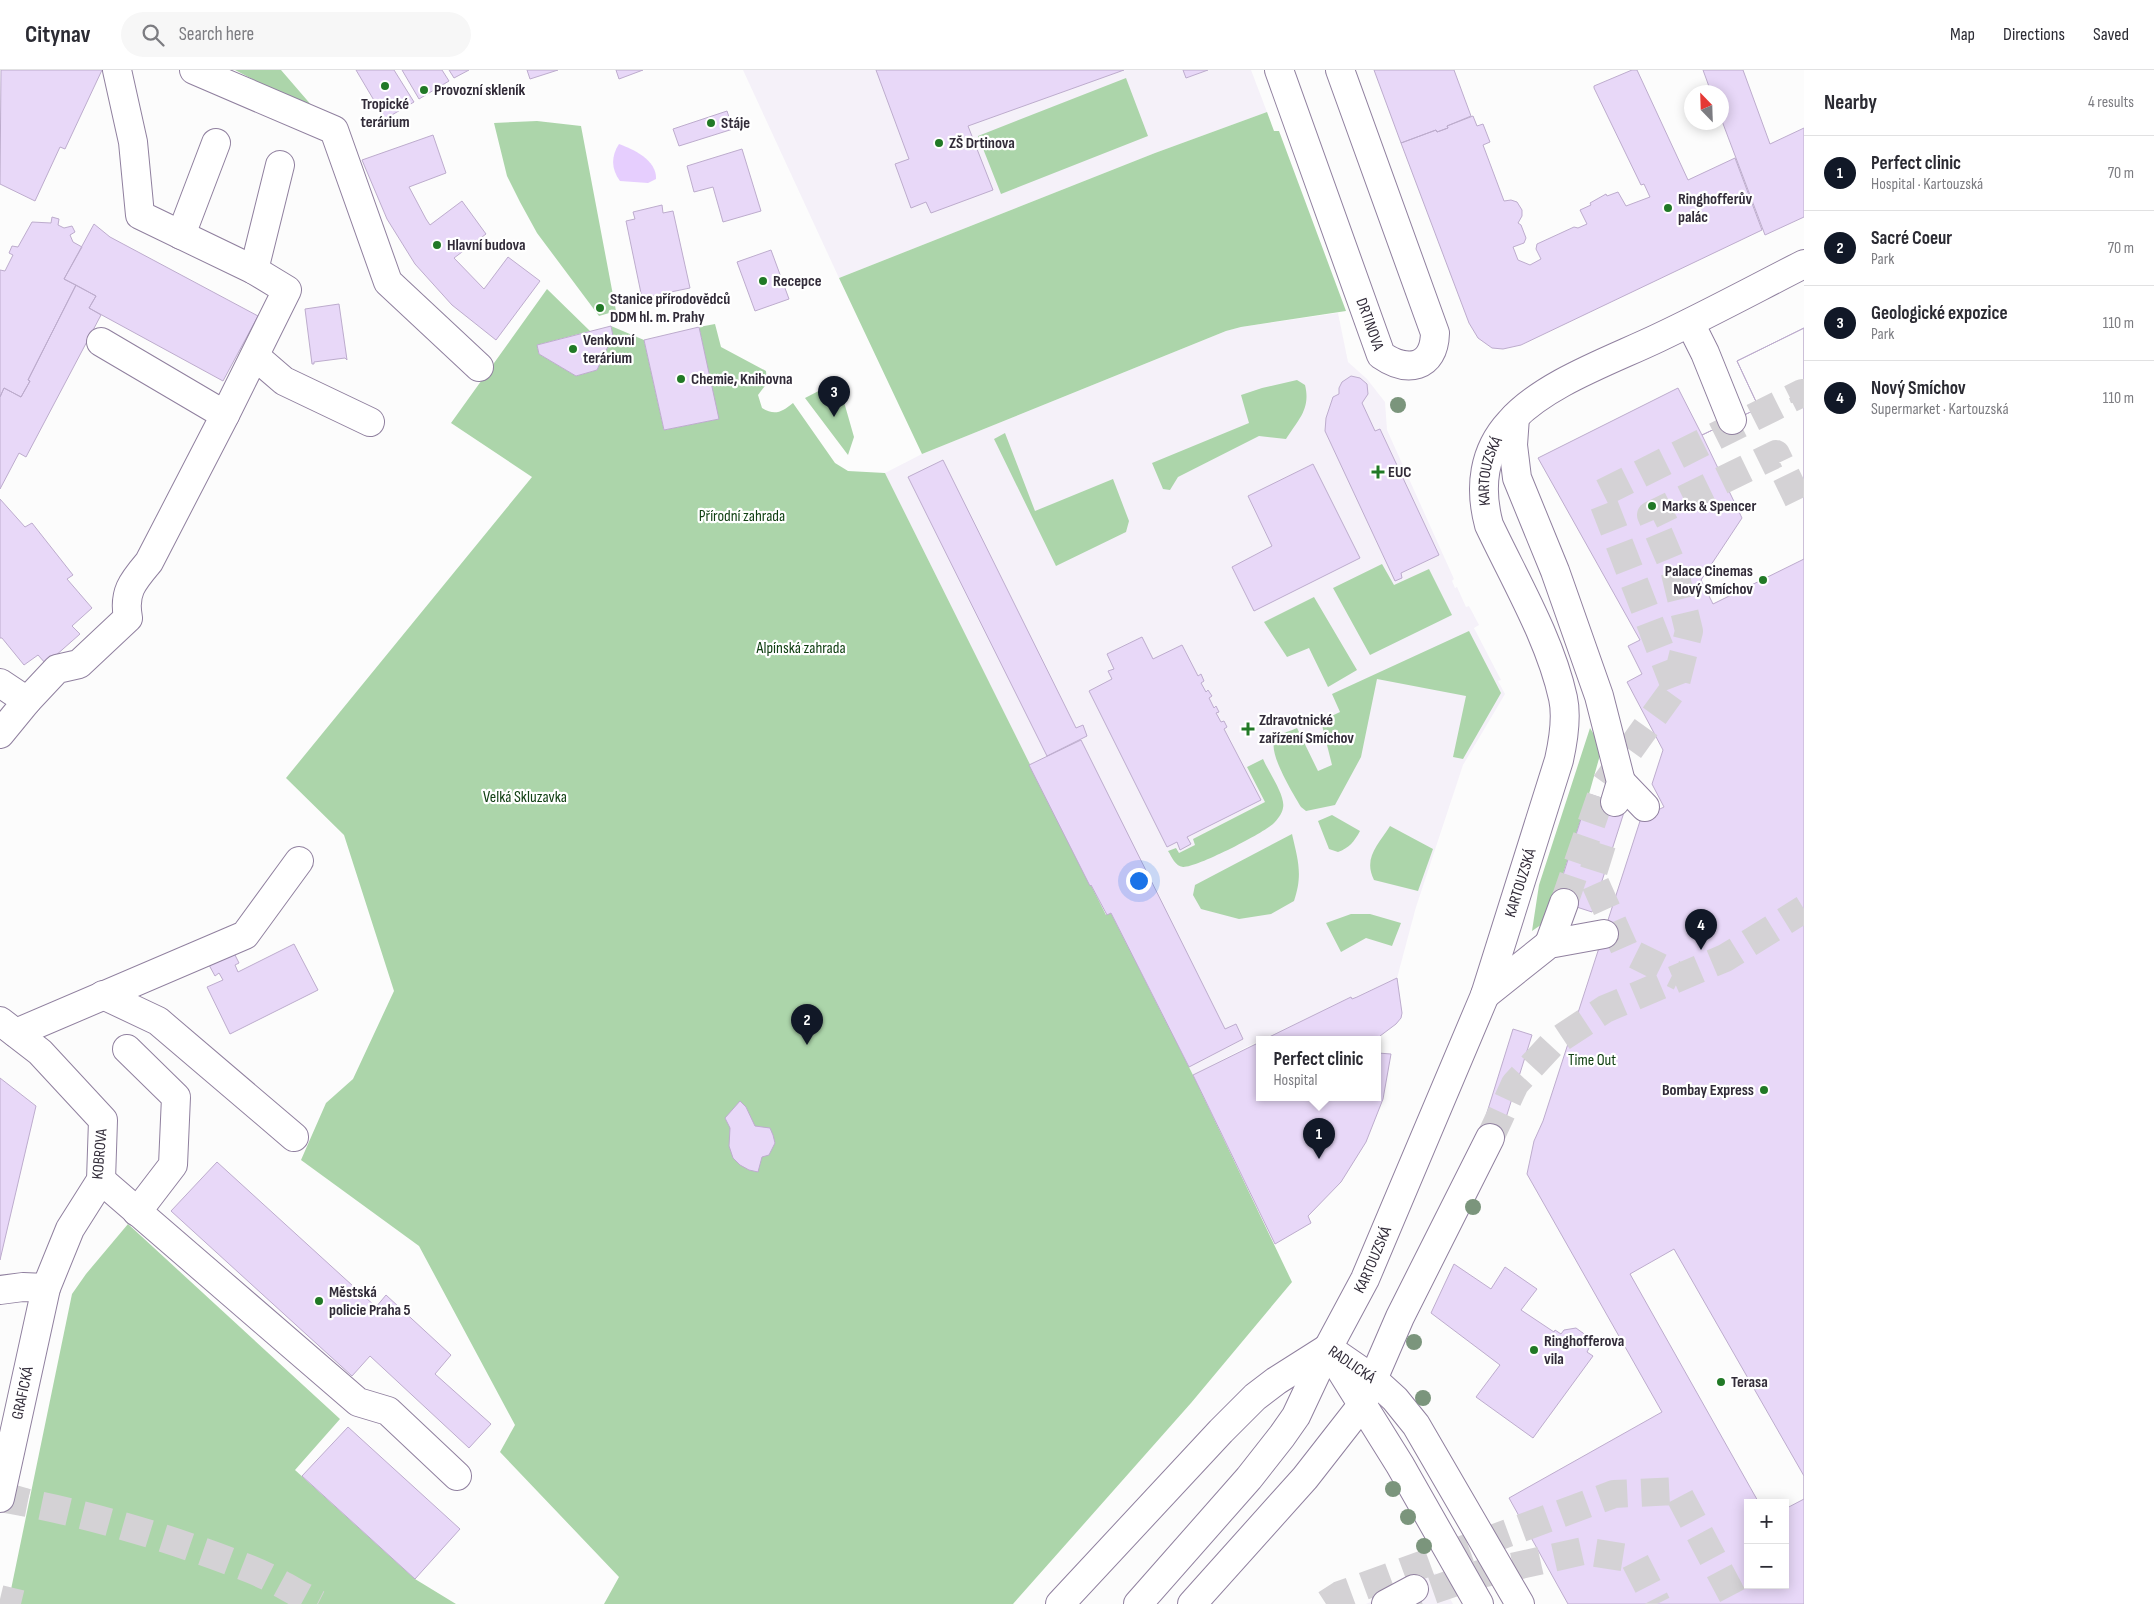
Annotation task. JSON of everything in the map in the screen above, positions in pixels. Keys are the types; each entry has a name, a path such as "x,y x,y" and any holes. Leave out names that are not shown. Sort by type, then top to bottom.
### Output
{"main road":[{"path":"0,734 57,669 79,664 128,618 126,606 128,592 134,580 149,562 287,290 254,270 140,215 133,142 117,70"},
{"path":"194,70 334,130 388,282 479,367"},
{"name":"DRTINOVA","path":"1279,70 1381,354 1392,362 1403,366 1416,364 1428,358 1432,352 1435,347 1436,333 1340,70"},
{"path":"181,235 216,143"},
{"path":"254,270 280,165"},
{"name":"KARTOUZSKÁ","path":"1138,1604 1249,1478 1296,1416 1328,1348 1372,1265 1485,995 1563,742 1564,700 1546,645 1489,525 1484,506 1483,487 1491,451 1499,435 1523,409 1561,384 1690,322 1804,264"},
{"path":"1690,322 1706,353 1732,420"},
{"path":"101,342 225,415"},
{"path":"255,356 284,381 370,422"},
{"path":"1515,417 1513,445 1516,478 1555,570 1596,687 1618,792 1645,807"},
{"path":"0,683 27,701"},
{"path":"8,1027 103,995 245,936 299,861"},
{"path":"1549,944 1564,903"},
{"path":"1485,995 1549,944 1604,934"},
{"path":"103,995 158,1021 294,1138"},
{"name":"KOBROVA","path":"8,1027 40,1052 103,1120 101,1180 70,1229 17,1286"},
{"path":"127,1049 176,1098 173,1164 137,1212"},
{"path":"1192,1604 1305,1478 1362,1405 1400,1317 1490,1138"},
{"path":"101,1180 358,1402 388,1411 457,1476"},
{"name":"GRAFICKÁ","path":"0,1498 17,1286"},
{"path":"1060,1604 1221,1431 1256,1397 1276,1381 1328,1348"},
{"name":"RADLICKÁ","path":"1328,1348 1373,1380 1395,1399 1416,1425 1520,1604"},
{"name":"RADLICKÁ","path":"1328,1348 1400,1465 1479,1604"},
{"path":"1386,1604 1414,1589"}],"shaded area":[{"path":"743,70 1251,70 1267,112 1155,153 839,278"},
{"path":"619,144 643,156 653,166 656,179 648,183 620,181 615,172 613,162"},
{"name":"Zdravotnické zařízení Smíchov","path":"1338,313 1348,362 1367,379 1385,402 1387,430 1454,579 1452,581 1455,588 1457,587 1466,607 1469,606 1479,625 1474,628 1501,680 1498,681 1505,694 1463,765 1416,907 1397,978 1269,1036 1256,1036 1256,1042 1193,1075 1111,913 1107,915 1092,885 1090,886 885,473 922,454 1226,331 1241,327"},
{"path":"1436,1573 1453,1604 1366,1604"}],"green space":[{"path":"235,70 281,70 319,114"},
{"path":"1126,78 1148,136 1001,194 978,136"},
{"path":"1267,112 1274,131 1279,131 1346,311 1226,331 922,454 839,278 1155,153"},
{"path":"537,121 581,126 616,311 599,316 537,233 507,176 494,123"},
{"path":"547,289 590,331 537,345 539,354 576,376 597,370 613,336 611,326 644,340 664,430 718,419 699,327 715,324 721,347 766,371 767,383 758,395 762,408 771,412 778,412 793,403 835,463 848,471 885,473 1090,885 1106,915 1111,913 1193,1075 1292,1282 1191,1403 1013,1604 604,1604 619,1577 500,1452 515,1425 419,1246 301,1160 326,1103 353,1079 394,991 344,835 286,778 532,477 451,423"},
{"path":"1297,380 1305,385 1305,408 1286,439 1259,436 1178,477 1170,490 1163,489 1152,463 1249,423 1241,395"},
{"path":"838,381 854,437 848,455 805,398"},
{"path":"1005,433 1035,511 1113,479 1129,521 1126,532 1056,566 994,439"},
{"path":"1382,564 1394,585 1429,569 1452,615 1370,655 1333,588"},
{"path":"1314,597 1357,670 1328,687 1309,648 1287,657 1264,622"},
{"path":"1469,631 1501,693 1463,759 1453,757 1466,696 1377,679 1361,757 1335,805 1306,811 1301,807 1277,762 1274,752 1276,738 1283,733 1297,728 1318,771 1332,765 1321,721 1340,712 1332,694"},
{"path":"1590,728 1602,748 1589,794 1548,920 1532,931 1539,885"},
{"path":"1263,759 1282,797 1283,808 1278,819 1267,829 1229,850 1190,866 1183,867 1178,865 1168,851 1176,848 1179,853 1195,845 1193,839 1265,802 1247,767"},
{"path":"1332,815 1360,831 1351,844 1338,852 1329,849 1318,821"},
{"path":"1390,826 1433,849 1418,891 1374,880 1370,865 1371,858"},
{"path":"1292,834 1298,860 1299,875 1294,901 1271,914 1239,919 1201,909 1193,895 1195,885"},
{"path":"1351,914 1370,914 1401,923 1392,946 1366,938 1341,952 1326,923"},
{"path":"128,1224 340,1419 295,1470 415,1579 456,1604 8,1604 72,1294 86,1274"}],"building":[{"path":"1,70 102,70 65,149 60,147 35,201 0,184"},
{"name":"Tropické terárium","path":"356,70 394,70 414,102 385,119"},
{"name":"Provozní skleník","path":"402,70 442,70 449,81 419,99"},
{"path":"449,70 469,70 454,78"},
{"path":"527,70 558,70 530,79"},
{"path":"616,70 643,70 619,79"},
{"name":"ZŠ Drtinova","path":"876,70 1124,70 968,126 993,190 931,213 926,202 911,208 895,164 909,159"},
{"path":"1183,70 1208,70 1186,78"},
{"path":"1374,70 1454,70 1471,116 1447,126 1448,128 1437,132 1436,130 1401,143"},
{"name":"Ringhofferův palác","path":"1632,70 1637,70 1688,180 1735,158 1762,230 1521,345 1503,349 1492,348 1478,338 1469,323 1401,143 1436,130 1437,132 1448,128 1447,126 1473,116 1477,126 1483,124 1490,142 1483,145 1504,201 1511,200 1517,202 1522,210 1522,216 1518,223 1521,225 1526,238 1524,243 1513,247 1518,260 1530,265 1541,259 1536,249 1537,244 1574,227 1578,228 1587,224 1580,210 1591,205 1590,203 1606,194 1607,196 1618,192 1626,206 1650,197 1644,184 1641,185 1594,88 1594,86"},
{"path":"1703,70 1743,70 1770,144 1804,128 1804,217 1765,235 1725,130 1729,130 1729,85 1708,85"},
{"name":"Stáje","path":"727,111 733,129 679,146 673,129"},
{"name":"Hlavní budova","path":"433,135 446,173 409,187 426,219 430,225 462,201 486,234 454,258 484,289 508,257 540,281 496,340 452,305 415,264 387,219 362,160"},
{"path":"742,149 761,211 723,222 713,187 694,192 687,166"},
{"path":"662,205 663,213 673,211 690,288 642,298 626,221 635,219 633,212"},
{"path":"52,217 59,219 58,225 64,228 72,226 75,232 70,235 73,242 82,247 64,279 76,285 21,397 4,388 0,397 0,270 5,271 13,255 9,253 12,246 18,247 32,222 51,223"},
{"path":"94,224 110,237 258,316 223,381 89,308 96,296 64,279"},
{"name":"Recepce","path":"771,250 789,299 755,311 737,262"},
{"path":"76,285 96,296 89,308 101,315 26,457 19,453 0,489 0,397 4,388 21,397"},
{"path":"339,304 347,360 345,358 314,362 312,364 305,309"},
{"name":"Venkovní terárium","path":"611,326 613,336 597,370 576,376 539,354 537,345"},
{"name":"Chemie, Knihovna","path":"699,327 719,419 664,430 644,340"},
{"path":"1804,328 1804,1604 1568,1604 1509,1498 1662,1412 1527,1174 1534,1141 1543,1121 1641,818 1664,807 1652,784 1663,750 1627,682 1642,674 1628,646 1640,640 1538,458 1678,388 1702,435 1759,408 1737,361"},
{"path":"1804,328 1804,559 1713,604 1701,580 1742,518 1702,435 1759,408 1737,361"},
{"path":"1351,376 1360,378 1367,384 1368,394 1362,403 1375,431 1380,429 1439,555 1401,573 1402,578 1395,581 1325,431 1326,418 1333,397 1339,394 1342,382"},
{"path":"943,460 1076,728 1083,725 1087,736 1047,756 908,477"},
{"path":"1313,464 1360,558 1254,611 1232,567 1272,546 1248,496"},
{"path":"0,499 25,527 32,523 73,575 67,579 92,608 72,626 80,634 46,664 38,655 24,665 0,638"},
{"path":"1142,637 1153,659 1182,645 1198,676 1201,674 1204,681 1201,683 1206,692 1208,690 1212,696 1209,698 1214,708 1216,706 1219,712 1216,713 1221,722 1224,721 1227,727 1224,729 1261,800 1187,837 1191,844 1180,850 1177,842 1167,847 1089,691 1112,679 1108,671 1114,669 1107,654"},
{"path":"1081,740 1225,1029 1236,1024 1243,1039 1189,1067 1111,913 1107,915 1090,886 1029,765"},
{"path":"1589,794 1626,806 1592,912 1555,900"},
{"path":"294,944 318,990 230,1034 207,987 223,980 219,973 215,976 209,965 234,953 239,963 235,965 238,972"},
{"path":"1397,978 1401,1018 1380,1036 1271,1036 1351,997 1352,999"},
{"path":"1513,1029 1532,1035 1499,1140 1480,1135"},
{"path":"1256,1044 1256,1101 1381,1101 1381,1053 1391,1054 1383,1099 1366,1142 1341,1182 1308,1216 1311,1223 1275,1244 1193,1075"},
{"path":"0,1078 36,1106 0,1260"},
{"path":"740,1101 746,1107 755,1126 770,1128 773,1135 775,1143 769,1155 762,1157 758,1172 740,1165 733,1158 729,1146 730,1128 725,1118"},
{"name":"Městská policie Praha 5","path":"217,1162 376,1307 386,1295 451,1355 435,1374 491,1424 469,1448 370,1356 352,1376 171,1211"},
{"name":"Terasa","path":"1674,1249 1804,1476 1804,1499 1789,1507 1789,1499 1757,1499 1630,1274"},
{"name":"Ringhofferova vila","path":"1454,1264 1491,1289 1505,1267 1537,1289 1521,1310 1554,1332 1555,1330 1561,1334 1564,1330 1576,1328 1587,1336 1589,1348 1587,1352 1593,1356 1533,1438 1476,1397 1500,1365 1431,1313"},
{"path":"348,1427 460,1529 415,1579 302,1476"}],"tunnel":[{"path":"1675,687 1600,494 1802,393 1804,398"},
{"path":"1564,903 1605,784 1675,687 1689,631 1674,569 1651,515 1776,454 1804,512"},
{"path":"1602,844 1592,876 1625,950 1680,977"},
{"path":"1490,1138 1515,1084 1552,1044 1605,1009 1725,958 1804,909"},
{"path":"1326,1604 1340,1595 1614,1494 1677,1491 1737,1604"},
{"path":"0,1495 28,1503"},
{"path":"0,1498 95,1518 189,1547 259,1573 318,1604"},
{"path":"1393,1604 1476,1575 1583,1551 1634,1559 1657,1604"},
{"path":"0,1599 21,1604"}],"place":[{"name":"Tropické terárium","path":"385,86"},
{"name":"Provozní skleník","path":"424,90"},
{"name":"Stáje","path":"711,123"},
{"name":"ZŠ Drtinova","path":"939,143"},
{"name":"Ringhofferův palác","path":"1668,208"},
{"name":"Hlavní budova","path":"437,245"},
{"name":"Recepce","path":"763,281"},
{"name":"Stanice přírodovědců DDM hl. m. Prahy","path":"600,308"},
{"name":"Venkovní terárium","path":"573,349"},
{"name":"Chemie, Knihovna","path":"681,379"},
{"name":"Geologické expozice","path":"834,417"},
{"name":"EUC","path":"1378,472"},
{"name":"Marks & Spencer","path":"1652,506"},
{"name":"Palace Cinemas Nový Smíchov","path":"1763,580"},
{"name":"Zdravotnické zařízení Smíchov","path":"1248,729"},
{"name":"Nový Smíchov","path":"1701,950"},
{"name":"Sacré Coeur","path":"807,1045"},
{"name":"Bombay Express","path":"1764,1090"},
{"name":"Perfect clinic","path":"1319,1159"},
{"name":"Městská policie Praha 5","path":"319,1301"},
{"name":"Ringhofferova vila","path":"1534,1350"},
{"name":"Terasa","path":"1721,1382"}],"park label":[{"name":"Přírodní zahrada","path":"742,516"},
{"name":"Alpínská zahrada","path":"801,648"},
{"name":"Velká Skluzavka","path":"525,797"},
{"name":"Time Out","path":"1592,1060"}]}
